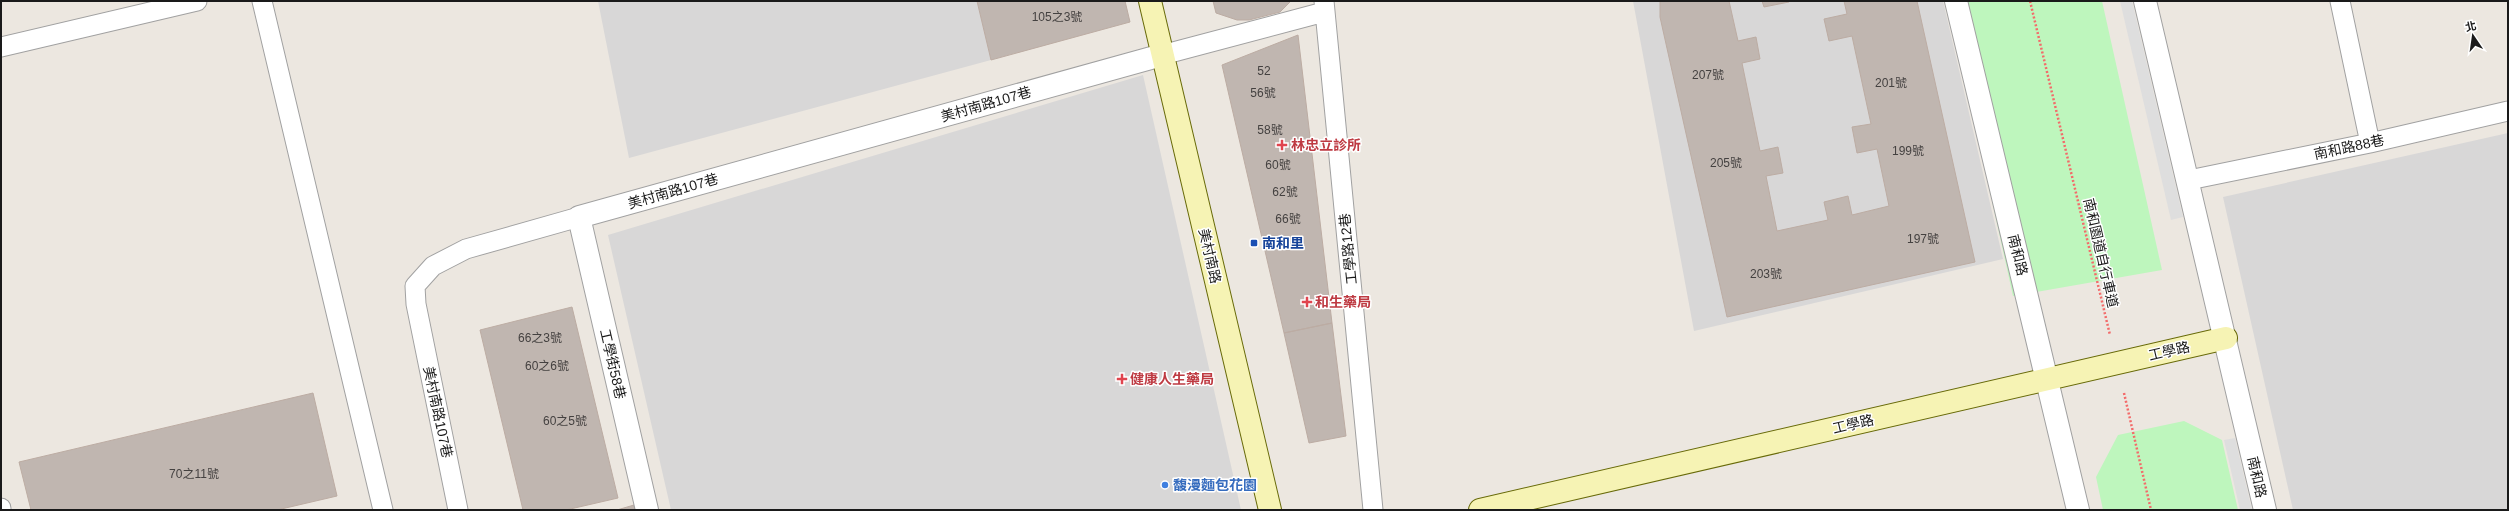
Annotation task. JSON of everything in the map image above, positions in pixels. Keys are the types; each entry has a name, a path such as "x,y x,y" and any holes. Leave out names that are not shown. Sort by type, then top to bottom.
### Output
{"street":[{"name":"美村南路","path":"1150,1 1270,510"},
{"name":"南和路","path":"1956,1 2048,379 2078,510"},
{"name":"南和路","path":"2145,1 2189,180 2265,510"},
{"name":"美村南路107巷","path":"579,217 1162,55"},
{"name":"工學街58巷","path":"579,217 647,510"},
{"name":"工學路","path":"1480,510 2226,338"}],"lane":[{"path":"1,47 197,1"},
{"path":"262,1 383,510"},
{"path":"2340,1 2370,143"},
{"path":"1162,55 1324,7"},
{"name":"工學路12巷","path":"1324,7 1373,510"},
{"name":"南和路88巷","path":"2189,180 2370,143 2508,111"},
{"name":"美村南路107巷","path":"458,510 416,304 415,286 433,266 466,249 579,217"}],"path":[{"name":"南和園道自行車道","path":"2030,1 2151,510"}],"shaded area":[{"path":"598,1 977,1 991,60 629,158"},
{"path":"1633,1 1943,1 2003,259 1694,331"},
{"path":"2120,1 2132,1 2183,217 2171,220"},
{"path":"1143,75 1241,510 671,510 608,235"},
{"path":"2508,133 2508,510 2293,510 2223,197"},
{"path":"2235,438 2252,510 2240,510 2224,440"}],"green space":[{"path":"1948,1 2102,1 2162,270 2013,296"},
{"path":"2184,421 2222,440 2238,510 2103,510 2096,477 2118,435"}],"building":[{"path":"977,1 1125,1 1130,22 991,60"},
{"path":"1213,1 1291,1 1280,12 1249,20 1237,20 1216,13"},
{"path":"1660,1 1729,1 1738,41 1756,37 1760,59 1742,63 1760,151 1778,147 1783,173 1766,176 1777,231 1828,220 1824,202 1848,196 1852,215 1889,206 1877,149 1857,153 1852,127 1871,124 1852,36 1829,41 1824,19 1847,14 1844,1 1917,1 1975,262 1727,317 1660,17"},
{"path":"1762,1 1788,1 1789,2 1764,7"},
{"path":"1298,35 1332,323 1284,333 1222,65"},
{"path":"572,307 618,498 566,510 523,510 480,330"},
{"path":"1332,323 1346,436 1309,443 1284,333"},
{"path":"313,393 337,496 277,510 31,510 19,462"},
{"path":"634,505 635,510 617,510"}],"place":[{"name":"林忠立診所","path":"1282,145"},
{"name":"南和里","path":"1254,243"},
{"name":"和生藥局","path":"1307,302"},
{"name":"健康人生藥局","path":"1122,379"},
{"name":"馥漫麵包花園","path":"1165,485"}]}
